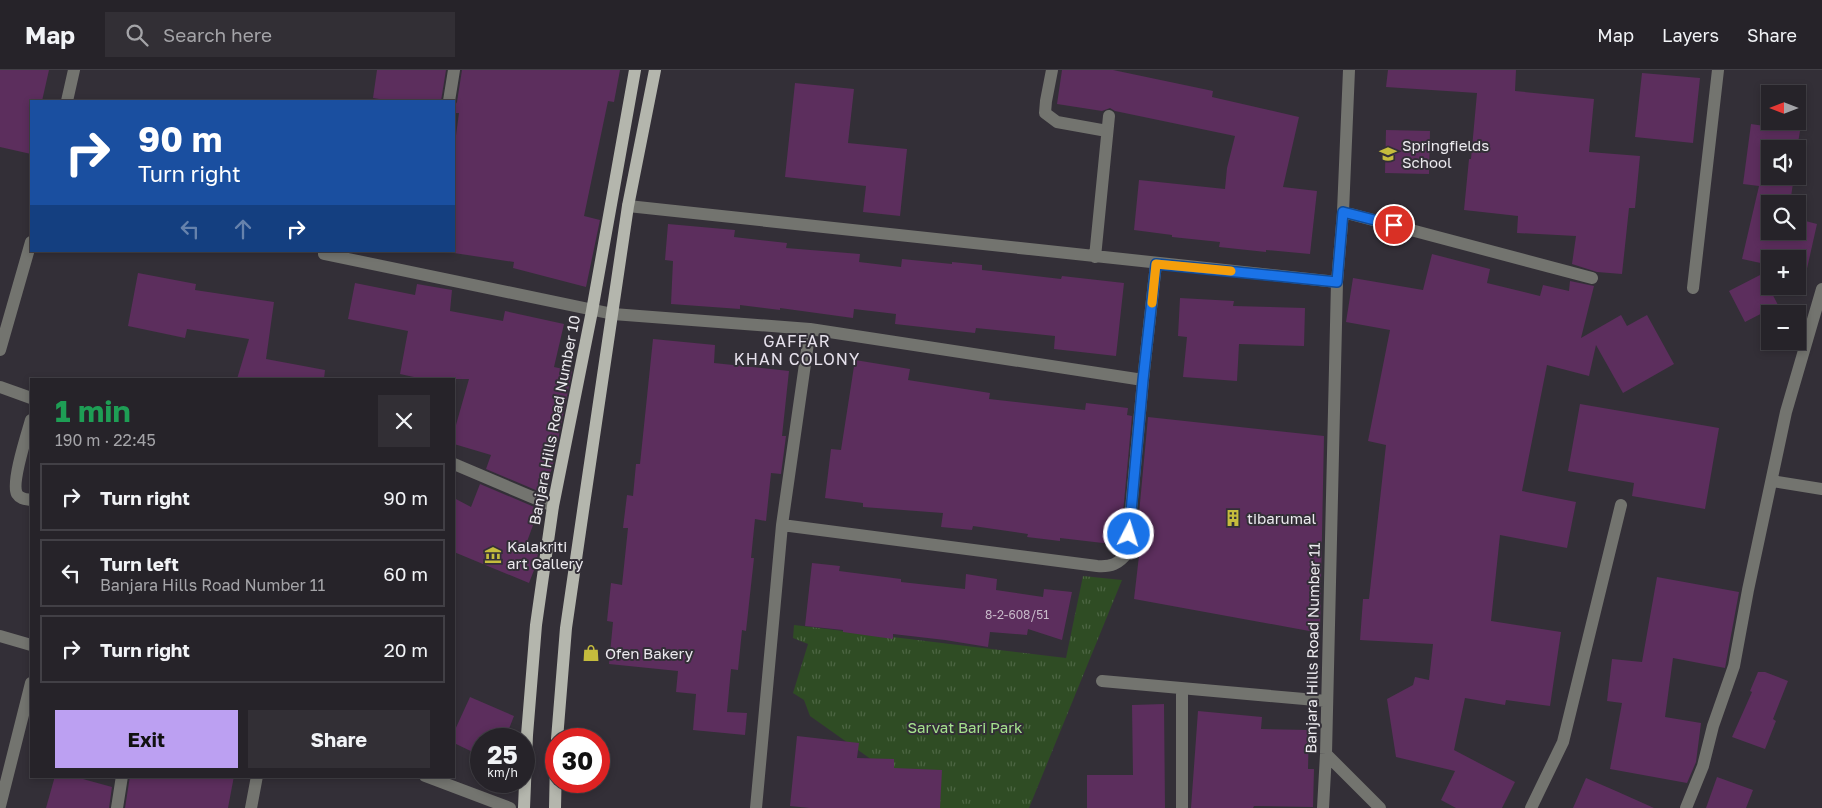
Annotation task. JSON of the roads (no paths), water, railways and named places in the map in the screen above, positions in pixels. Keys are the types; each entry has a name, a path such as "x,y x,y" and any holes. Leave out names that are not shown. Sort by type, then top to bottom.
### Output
{"main road":[{"name":"Banjara Hills Road Number 10","path":"524,808 527,735 536,625 553,506 592,311 636,70"},
{"path":"558,728 566,628 612,314 628,206 655,70"},
{"path":"555,793 555,808"}],"street":[{"path":"67,100 74,70"},
{"path":"450,100 454,70"},
{"path":"1052,70 1045,113 1057,122 1107,131"},
{"name":"Banjara Hills Road Number 11","path":"1323,808 1326,754 1337,282 1343,212 1349,70"},
{"path":"1693,288 1718,70"},
{"path":"1095,257 1109,116"},
{"path":"628,206 1337,282"},
{"path":"1343,212 1592,278"},
{"path":"0,350 30,245"},
{"path":"324,254 592,311 810,329 1143,380"},
{"path":"782,525 1097,566 1110,566 1121,562 1127,553 1156,264"},
{"path":"1686,808 1703,766 1713,726 1734,666 1748,590 1786,412 1822,288"},
{"path":"756,808 782,525 810,329"},
{"path":"0,387 30,398"},
{"path":"30,424 15,487 16,493 20,497 30,500"},
{"path":"455,464 553,506"},
{"path":"1772,481 1822,489"},
{"path":"1531,808 1563,742 1620,505"},
{"path":"0,636 30,645"},
{"path":"1102,681 1327,701"},
{"path":"0,806 30,687"},
{"path":"1182,689 1182,808"},
{"path":"1326,754 1380,808"},
{"path":"116,808 122,778"},
{"path":"251,808 256,778"},
{"path":"430,778 510,808"}],"place":[{"name":"Springfields School","path":"1388,154"},
{"name":"tibarumal","path":"1233,518"},
{"name":"Kalakriti art Gallery","path":"493,555"},
{"name":"Ofen Bakery","path":"591,653"}],"district":[{"name":"GAFFAR KHAN COLONY","path":"797,350"}],"park label":[{"name":"Sarvat Bari Park","path":"965,727"}]}
